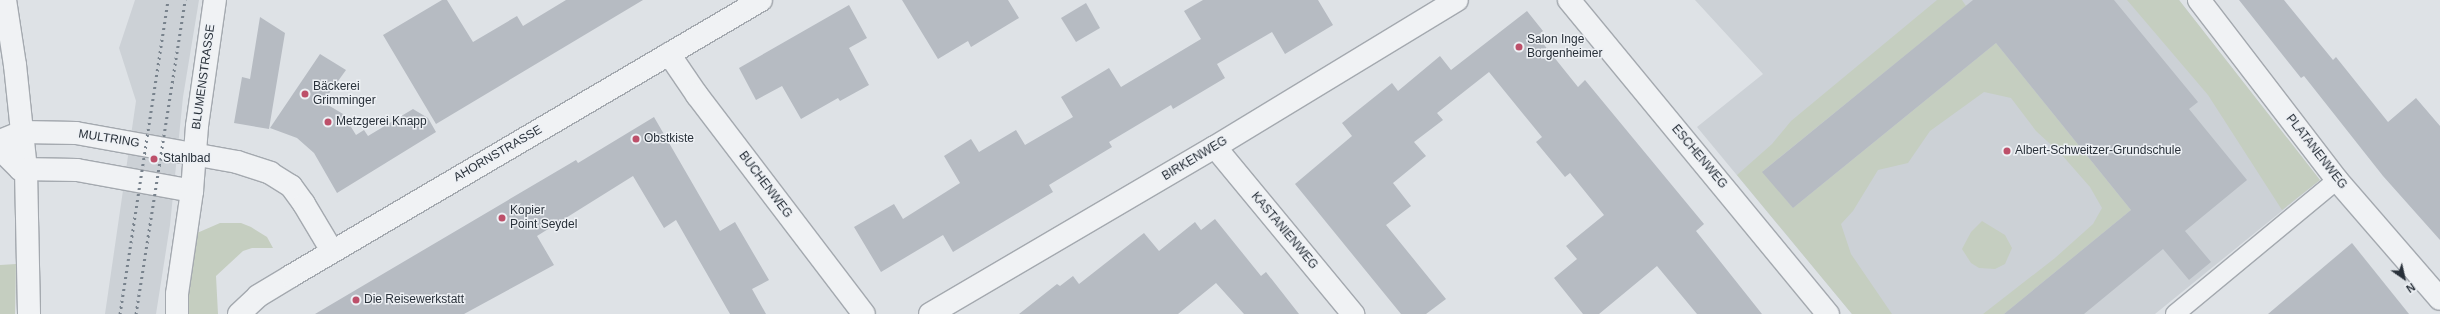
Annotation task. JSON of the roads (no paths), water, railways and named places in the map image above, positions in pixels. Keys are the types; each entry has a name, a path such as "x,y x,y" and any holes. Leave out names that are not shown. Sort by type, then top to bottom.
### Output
{"street":[{"path":"5,0 26,170 29,314"},
{"name":"BLUMENSTRASSE","path":"177,314 176,294 192,192 196,126 215,0"},
{"name":"AHORNSTRASSE","path":"239,314 258,296 761,0"},
{"name":"BIRKENWEG","path":"930,314 1215,147 1457,0"},
{"name":"ESCHENWEG","path":"1569,0 1828,314"},
{"name":"PLATANENWEG","path":"2199,0 2337,180 2440,299"},
{"name":"BUCHENWEG","path":"669,54 696,94 864,314"},
{"name":"MULTRING","path":"0,141 22,132 76,133 237,162 270,173 291,186 304,204 332,252"},
{"name":"KASTANIENWEG","path":"1215,147 1353,314"},
{"path":"0,150 12,164 26,170 44,168 77,170 192,192"}],"lane":[{"path":"2175,314 2337,180"}],"railway":[{"path":"120,314 168,0"},
{"path":"136,314 185,0"}],"place":[{"name":"Salon Inge Borgenheimer","path":"1519,47"},
{"name":"Bäckerei Grimminger","path":"305,94"},
{"name":"Metzgerei Knapp","path":"328,122"},
{"name":"Obstkiste","path":"636,139"},
{"name":"Albert-Schweitzer-Grundschule","path":"2007,151"},
{"name":"Stahlbad","path":"154,159"},
{"name":"Kopier Point Seydel","path":"502,218"},
{"name":"Die Reisewerkstatt","path":"356,300"}]}
